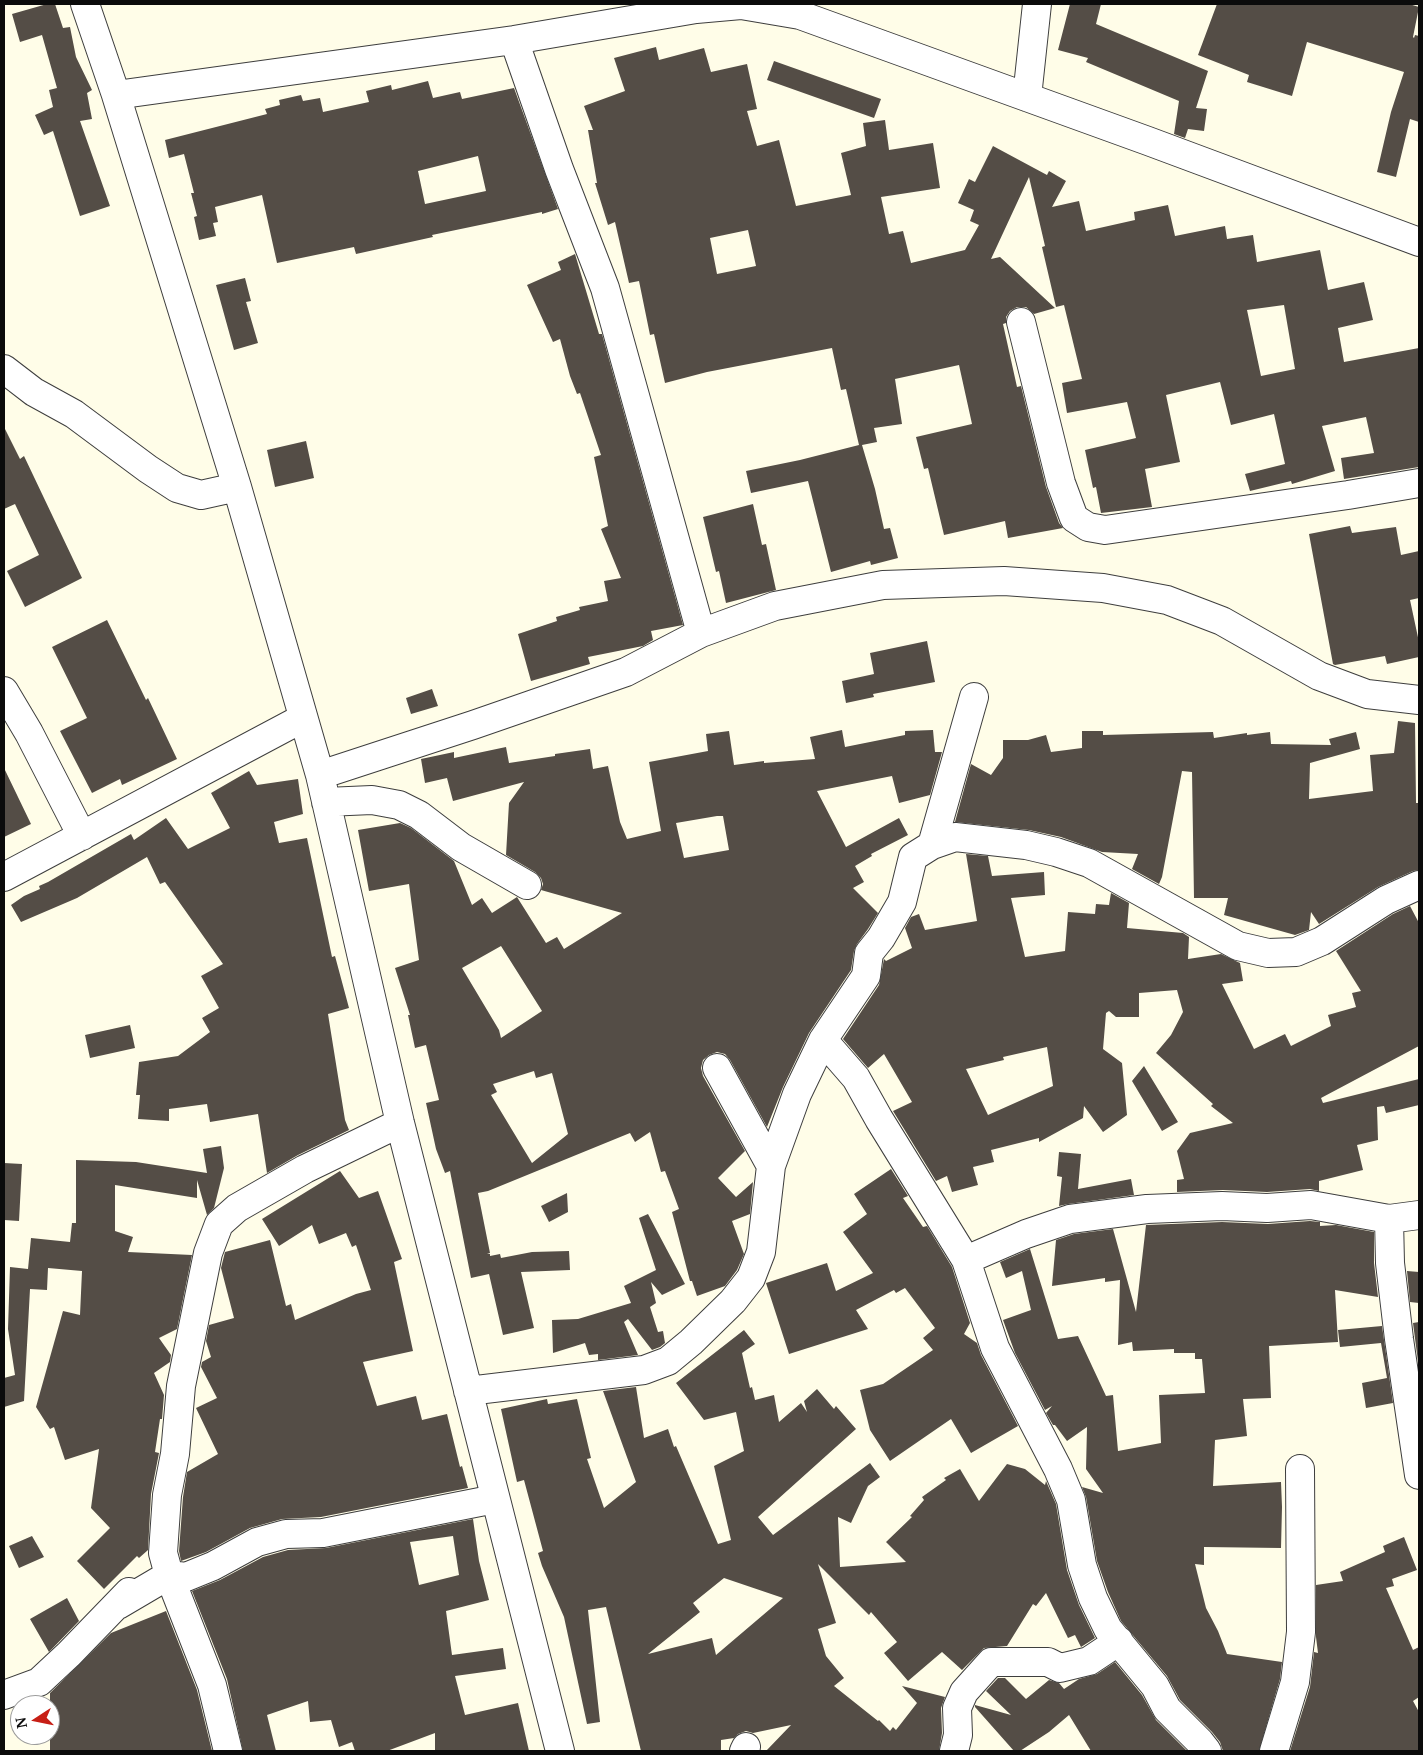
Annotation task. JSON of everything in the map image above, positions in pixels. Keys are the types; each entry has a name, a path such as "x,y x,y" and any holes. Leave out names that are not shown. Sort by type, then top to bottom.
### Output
{"street":[{"path":"85,4 116,95 237,487 320,775 400,1123 560,1751"},
{"path":"1027,97 1037,4"},
{"path":"116,95 514,40 692,6 741,5 800,15 1419,242"},
{"path":"514,40 605,288 701,633"},
{"path":"1021,322 1061,483 1074,518 1088,527 1105,530 1419,483"},
{"path":"4,369 34,392 74,414 177,488 201,494 237,487"},
{"path":"320,775 626,672 701,633 775,606 883,585 1004,581 1103,588 1168,600 1222,621 1319,676 1367,694 1419,700"},
{"path":"4,691 29,733 82,836"},
{"path":"932,845 974,697"},
{"path":"4,878 304,718"},
{"path":"326,802 372,800 399,805 419,815 461,846 528,885"},
{"path":"468,1392 644,1370 668,1361 691,1342 733,1301 751,1278 761,1252 771,1166 797,1094 823,1040 866,976 869,953 881,938 902,902 913,857 932,845 955,837 1026,845 1056,852 1089,863 1238,946 1268,953 1296,952 1322,941 1386,900 1419,885"},
{"path":"823,1040 856,1078 879,1119 966,1260 995,1348 1058,1469 1071,1500 1082,1565 1093,1598 1108,1629 1155,1686 1167,1709 1207,1751"},
{"path":"717,1068 771,1166"},
{"path":"228,1751 212,1685 166,1564 167,1495 175,1454 181,1386 208,1253 219,1224 237,1208 306,1169 400,1123"},
{"path":"966,1260 1026,1234 1070,1219 1147,1210 1222,1206 1267,1208 1311,1205 1389,1219 1419,1215"},
{"path":"1389,1219 1390,1263 1398,1340 1419,1475"},
{"path":"1274,1751 1295,1682 1301,1632 1300,1468"},
{"path":"166,1564 186,1577 213,1566 257,1542 286,1534 323,1533 495,1499"},
{"path":"4,1695 39,1682 118,1605 166,1564"},
{"path":"954,1751 958,1735 957,1708 960,1700 964,1692 991,1662 1048,1662 1060,1668 1089,1661 1119,1642"}],"building":[{"path":"47,4 55,4 63,28 70,27 76,57 92,90 87,93 92,119 80,121 110,206 80,216 53,131 44,135 35,115 53,107 49,90 57,88 42,35 20,42 12,14"},
{"path":"1070,4 1101,4 1096,24 1208,71 1196,108 1207,109 1204,131 1188,129 1185,138 1174,134 1179,101 1086,62 1088,58 1058,50"},
{"path":"1217,4 1409,4 1419,7 1413,37 1415,35 1419,36 1419,122 1410,119 1396,177 1377,172 1391,112 1404,72 1307,42 1292,96 1247,82 1249,75 1198,55"},
{"path":"656,47 659,60 704,48 711,72 747,64 757,109 747,111 757,146 779,140 796,206 851,195 841,153 866,146 863,123 885,120 889,150 933,143 940,188 881,197 889,234 903,231 911,263 965,250 979,225 970,221 974,210 958,203 969,179 975,182 993,146 1047,175 1049,171 1066,181 1052,207 1079,201 1086,231 1135,220 1134,212 1168,205 1175,236 1225,226 1227,239 1253,235 1257,262 1320,250 1328,290 1364,282 1373,320 1338,328 1344,362 1419,348 1419,467 1344,479 1341,458 1374,453 1366,417 1322,426 1335,471 1292,484 1291,481 1250,491 1245,474 1285,464 1274,414 1231,425 1220,382 1166,395 1180,462 1145,469 1152,507 1101,513 1096,487 1093,488 1085,450 1136,438 1127,402 1067,413 1062,383 1082,379 1064,305 1056,307 1042,247 1045,246 1029,177 991,259 1000,257 1055,308 1034,314 1026,307 1017,307 1010,311 1006,317 1006,323 1003,324 1017,387 1021,386 1046,487 1059,523 1063,528 1008,538 1005,521 944,535 928,468 924,469 916,437 972,424 959,365 895,379 902,424 874,428 877,442 862,445 884,529 890,528 898,558 871,565 870,561 831,572 808,481 751,493 746,471 859,445 846,389 841,390 832,348 707,372 665,383 654,334 650,335 639,281 629,283 615,222 608,225 595,183 597,183 588,130 593,130 584,106 625,91 614,58","holes":["748,230 756,266 717,274 710,238","1284,305 1295,369 1261,376 1247,310"]},
{"path":"774,61 881,99 874,118 767,80"},
{"path":"428,81 433,98 460,92 462,99 514,88 558,209 542,214 542,212 432,235 433,237 356,254 354,247 277,263 262,195 215,207 218,222 213,223 216,236 199,240 194,217 197,216 191,193 194,193 184,154 169,158 165,140 267,114 265,109 280,105 279,100 301,95 303,101 320,98 323,112 369,102 366,91 391,85 392,90","holes":["478,156 486,191 425,204 418,171"]},
{"path":"575,254 599,334 602,334 683,625 651,631 653,640 643,646 588,657 590,664 531,681 518,634 557,621 556,617 580,610 579,607 608,601 604,581 621,578 601,529 608,526 594,457 601,455 580,393 577,394 570,376 560,339 553,342 527,285 561,270 558,262"},
{"path":"245,278 251,301 246,302 258,343 234,350 216,285"},
{"path":"4,427 20,459 24,456 82,578 25,607 7,571 39,555 15,504 4,509"},
{"path":"306,441 314,478 275,487 267,450"},
{"path":"753,504 762,545 766,544 776,590 726,603 719,571 716,572 703,517"},
{"path":"1350,526 1352,533 1396,527 1401,555 1419,551 1419,598 1410,600 1419,642 1419,657 1387,664 1385,656 1333,664 1309,534"},
{"path":"107,620 146,700 148,698 177,759 122,785 120,779 92,793 60,731 87,718 52,647"},
{"path":"927,641 935,682 873,694 874,697 846,703 842,681 874,674 870,653"},
{"path":"432,689 438,706 411,714 406,698"},
{"path":"1398,721 1415,723 1416,803 1419,803 1419,870 1378,887 1319,924 1311,912 1309,930 1295,935 1224,915 1228,898 1194,898 1192,772 1182,771 1162,877 1159,884 1132,869 1138,854 1102,852 1061,837 1029,830 955,822 971,764 991,775 1003,758 1003,740 1028,740 1046,735 1051,752 1082,748 1082,731 1103,731 1103,735 1213,732 1214,738 1270,732 1271,744 1331,745 1329,739 1356,732 1360,749 1310,763 1309,799 1373,791 1370,755 1394,753"},
{"path":"842,730 845,747 905,735 905,731 933,730 935,752 942,752 930,795 899,803 892,776 817,791 846,847 899,818 908,835 871,854 872,856 855,866 864,882 853,888 878,913 857,944 851,970 809,1033 783,1087 767,1127 725,1054 717,1052 703,1060 701,1068 703,1076 745,1151 718,1178 736,1197 753,1182 750,1214 732,1221 744,1254 737,1270 725,1286 697,1296 692,1281 690,1281 672,1212 679,1209 665,1171 661,1172 650,1132 635,1142 630,1133 488,1191 478,1193 490,1253 487,1254 490,1254 490,1256 500,1254 501,1258 532,1252 569,1251 570,1270 521,1272 534,1328 503,1335 489,1274 471,1278 450,1171 445,1173 436,1149 426,1103 439,1100 426,1045 415,1048 408,1015 410,1015 395,968 419,960 409,884 369,891 358,830 400,823 411,828 454,861 472,905 482,898 492,913 517,897 546,943 557,937 564,949 622,913 541,890 543,884 541,878 535,872 506,855 509,803 524,782 453,801 447,778 425,783 421,759 454,752 454,758 506,747 509,763 590,749 593,769 608,766 620,822 627,839 661,831 649,762 708,751 706,734 729,731 734,765 764,761 764,763 815,759 810,737","holes":["723,816 729,850 684,858 676,823","501,946 542,1011 501,1038 499,1030 462,968","534,1071 536,1078 552,1073 568,1134 532,1163 491,1095 497,1092 493,1084"]},
{"path":"4,768 31,824 4,837"},
{"path":"249,771 257,785 298,779 303,814 274,822 279,843 307,838 332,957 335,956 349,1008 328,1014 345,1120 349,1130 298,1155 267,1173 258,1114 210,1122 207,1104 169,1109 169,1121 138,1119 140,1095 136,1095 139,1062 178,1056 210,1032 202,1018 219,1008 201,976 223,964 165,882 160,884 147,857 77,898 21,922 11,905 24,896 40,889 39,886 131,834 134,840 166,818 188,849 230,828 211,793"},
{"path":"966,854 988,856 992,876 1044,872 1045,895 1011,898 1025,957 1065,951 1068,912 1095,914 1096,904 1109,905 1111,893 1129,903 1127,928 1183,933 1189,937 1188,959 1221,954 1240,963 1243,981 1222,984 1254,1049 1285,1034 1291,1046 1331,1026 1328,1015 1356,1007 1352,993 1361,991 1336,951 1393,914 1410,906 1419,923 1419,1046 1321,1098 1323,1103 1419,1079 1419,1105 1386,1113 1384,1106 1377,1107 1378,1140 1357,1145 1363,1170 1319,1181 1319,1191 1310,1189 1267,1192 1223,1190 1177,1192 1177,1180 1184,1179 1177,1151 1190,1133 1233,1123 1211,1106 1213,1104 1156,1053 1171,1035 1183,1012 1177,990 1139,993 1139,1017 1116,1017 1109,1011 1106,1013 1103,1049 1122,1063 1127,1115 1103,1132 1084,1106 1083,1118 1039,1142 1039,1138 991,1150 994,1162 973,1167 978,1185 952,1192 947,1176 936,1181 893,1111 912,1102 884,1054 868,1068 843,1039 879,985 884,959 886,961 912,948 905,928 911,917 919,914 925,930 977,921","holes":["1047,1047 1053,1086 988,1115 966,1069 1004,1060 1003,1057"]},
{"path":"130,1025 135,1048 90,1058 85,1035"},
{"path":"1144,1066 1178,1122 1162,1131 1132,1081"},
{"path":"221,1146 224,1168 214,1208 207,1215 197,1180 197,1198 115,1185 115,1231 133,1237 128,1252 192,1255 177,1329 159,1338 171,1355 170,1362 154,1373 164,1395 162,1419 160,1419 155,1452 159,1453 151,1494 148,1550 139,1558 137,1556 104,1589 77,1561 110,1528 91,1508 99,1449 65,1460 54,1427 50,1429 36,1407 63,1311 80,1315 82,1271 48,1268 47,1290 30,1289 24,1401 4,1407 4,1378 15,1375 8,1329 10,1267 28,1269 31,1238 70,1242 72,1223 76,1223 76,1160 136,1162 207,1173 203,1149"},
{"path":"1059,1152 1081,1154 1078,1189 1131,1179 1134,1195 1059,1206 1062,1177 1057,1176"},
{"path":"4,1163 22,1164 19,1221 4,1220"},
{"path":"891,1169 908,1196 903,1198 923,1227 927,1226 952,1267 970,1323 964,1334 977,1343 981,1355 1018,1426 971,1453 951,1419 890,1461 870,1430 860,1390 883,1384 933,1350 923,1338 935,1328 905,1288 896,1293 894,1290 856,1310 868,1329 789,1354 766,1283 827,1263 836,1291 873,1273 843,1232 867,1214 854,1194"},
{"path":"340,1171 359,1198 378,1191 402,1259 394,1262 413,1351 363,1362 377,1406 416,1396 422,1420 447,1414 460,1467 462,1466 468,1488 321,1517 282,1519 250,1528 206,1552 181,1561 179,1551 187,1472 218,1454 196,1408 217,1398 201,1367 202,1362 211,1357 206,1341 209,1325 234,1318 221,1268 225,1252 270,1240 286,1306 291,1304 295,1320 356,1294 371,1290 356,1245 352,1247 346,1233 319,1244 312,1225 279,1246 262,1219"},
{"path":"567,1193 568,1212 549,1222 541,1206"},
{"path":"648,1214 685,1284 662,1295 651,1282 656,1303 650,1307 658,1332 663,1331 665,1343 652,1350 628,1319 624,1322 638,1355 598,1360 598,1354 589,1355 585,1343 553,1353 552,1320 578,1319 631,1303 624,1286 656,1270 639,1218"},
{"path":"1222,1222 1268,1224 1320,1222 1320,1226 1336,1225 1374,1232 1374,1263 1378,1297 1335,1290 1338,1342 1269,1346 1271,1398 1243,1399 1247,1436 1215,1440 1213,1486 1281,1482 1282,1507 1281,1548 1204,1547 1204,1565 1195,1564 1206,1608 1227,1654 1282,1662 1280,1679 1259,1751 1223,1751 1220,1742 1180,1700 1167,1676 1121,1621 1097,1561 1086,1497 1082,1487 1103,1493 1086,1469 1087,1427 1067,1441 1055,1425 1053,1425 1046,1413 1052,1406 1045,1410 1015,1353 1003,1320 1031,1310 1022,1271 1006,1278 1000,1262 1030,1249 1058,1339 1078,1336 1106,1396 1113,1395 1118,1451 1161,1443 1159,1395 1205,1393 1202,1359 1195,1359 1195,1353 1174,1353 1174,1349 1133,1351 1132,1342 1118,1345 1120,1280 1105,1282 1105,1278 1052,1286 1056,1240 1074,1234 1113,1229 1136,1312 1146,1225"},
{"path":"1407,1271 1419,1272 1419,1303 1410,1302"},
{"path":"1419,1322 1419,1369 1413,1323"},
{"path":"1382,1326 1393,1403 1366,1408 1362,1383 1387,1378 1381,1343 1340,1347 1338,1330"},
{"path":"744,1330 755,1344 742,1353 750,1388 752,1387 755,1400 774,1395 779,1422 801,1403 807,1412 804,1401 817,1389 834,1409 836,1406 856,1429 758,1517 773,1535 870,1463 880,1477 868,1486 851,1523 838,1517 840,1567 906,1562 886,1542 912,1517 910,1516 924,1500 922,1497 946,1480 944,1478 960,1469 979,1501 1007,1464 1025,1469 1045,1485 1046,1481 1056,1504 1067,1570 1079,1605 1095,1638 1081,1647 1075,1635 1068,1638 1046,1593 1036,1606 1033,1604 1007,1646 984,1648 962,1670 942,1652 908,1681 884,1653 897,1642 871,1612 869,1615 818,1564 836,1623 818,1629 826,1656 844,1678 834,1686 879,1720 890,1731 893,1727 896,1730 917,1703 902,1686 945,1697 941,1708 942,1733 939,1751 766,1751 791,1725 753,1733 746,1731 734,1738 721,1740 721,1751 641,1751 606,1607 588,1610 600,1722 587,1724 564,1617 538,1553 543,1551 524,1480 517,1482 501,1409 547,1399 548,1404 577,1399 591,1458 587,1459 604,1508 636,1482 603,1391 636,1387 644,1438 668,1429 674,1447 676,1446 718,1544 731,1540 714,1466 744,1451 736,1412 704,1420 676,1383","holes":["724,1578 783,1598 716,1655 712,1638 648,1654 700,1612 693,1603"]},
{"path":"473,1519 479,1561 489,1600 446,1611 452,1655 503,1648 506,1669 455,1676 465,1715 518,1703 529,1751 435,1751 435,1733 387,1751 355,1751 352,1742 339,1747 331,1720 310,1722 308,1701 267,1715 276,1751 243,1751 227,1679 192,1591 220,1580 263,1557 288,1550 326,1548","holes":["453,1536 459,1575 419,1585 410,1542"]},
{"path":"32,1536 44,1557 19,1568 9,1546"},
{"path":"1404,1537 1417,1570 1392,1579 1394,1586 1386,1588 1413,1650 1419,1647 1419,1697 1413,1701 1419,1712 1419,1751 1290,1751 1310,1687 1314,1652 1318,1653 1316,1637 1316,1585 1343,1581 1340,1572 1385,1552 1383,1546"},
{"path":"67,1598 79,1621 49,1652 30,1619"},
{"path":"166,1611 197,1690 212,1751 50,1751 50,1745 60,1745 60,1695 50,1695 50,1693 111,1633"},
{"path":"1115,1662 1142,1695 1156,1720 1187,1751 1091,1751 1069,1715 1049,1732 1020,1751 1014,1751 975,1707 975,1705 1011,1715 986,1691 998,1678 1005,1678 1026,1699 1049,1680 1059,1683 1064,1689 1079,1679 1097,1674"}]}
